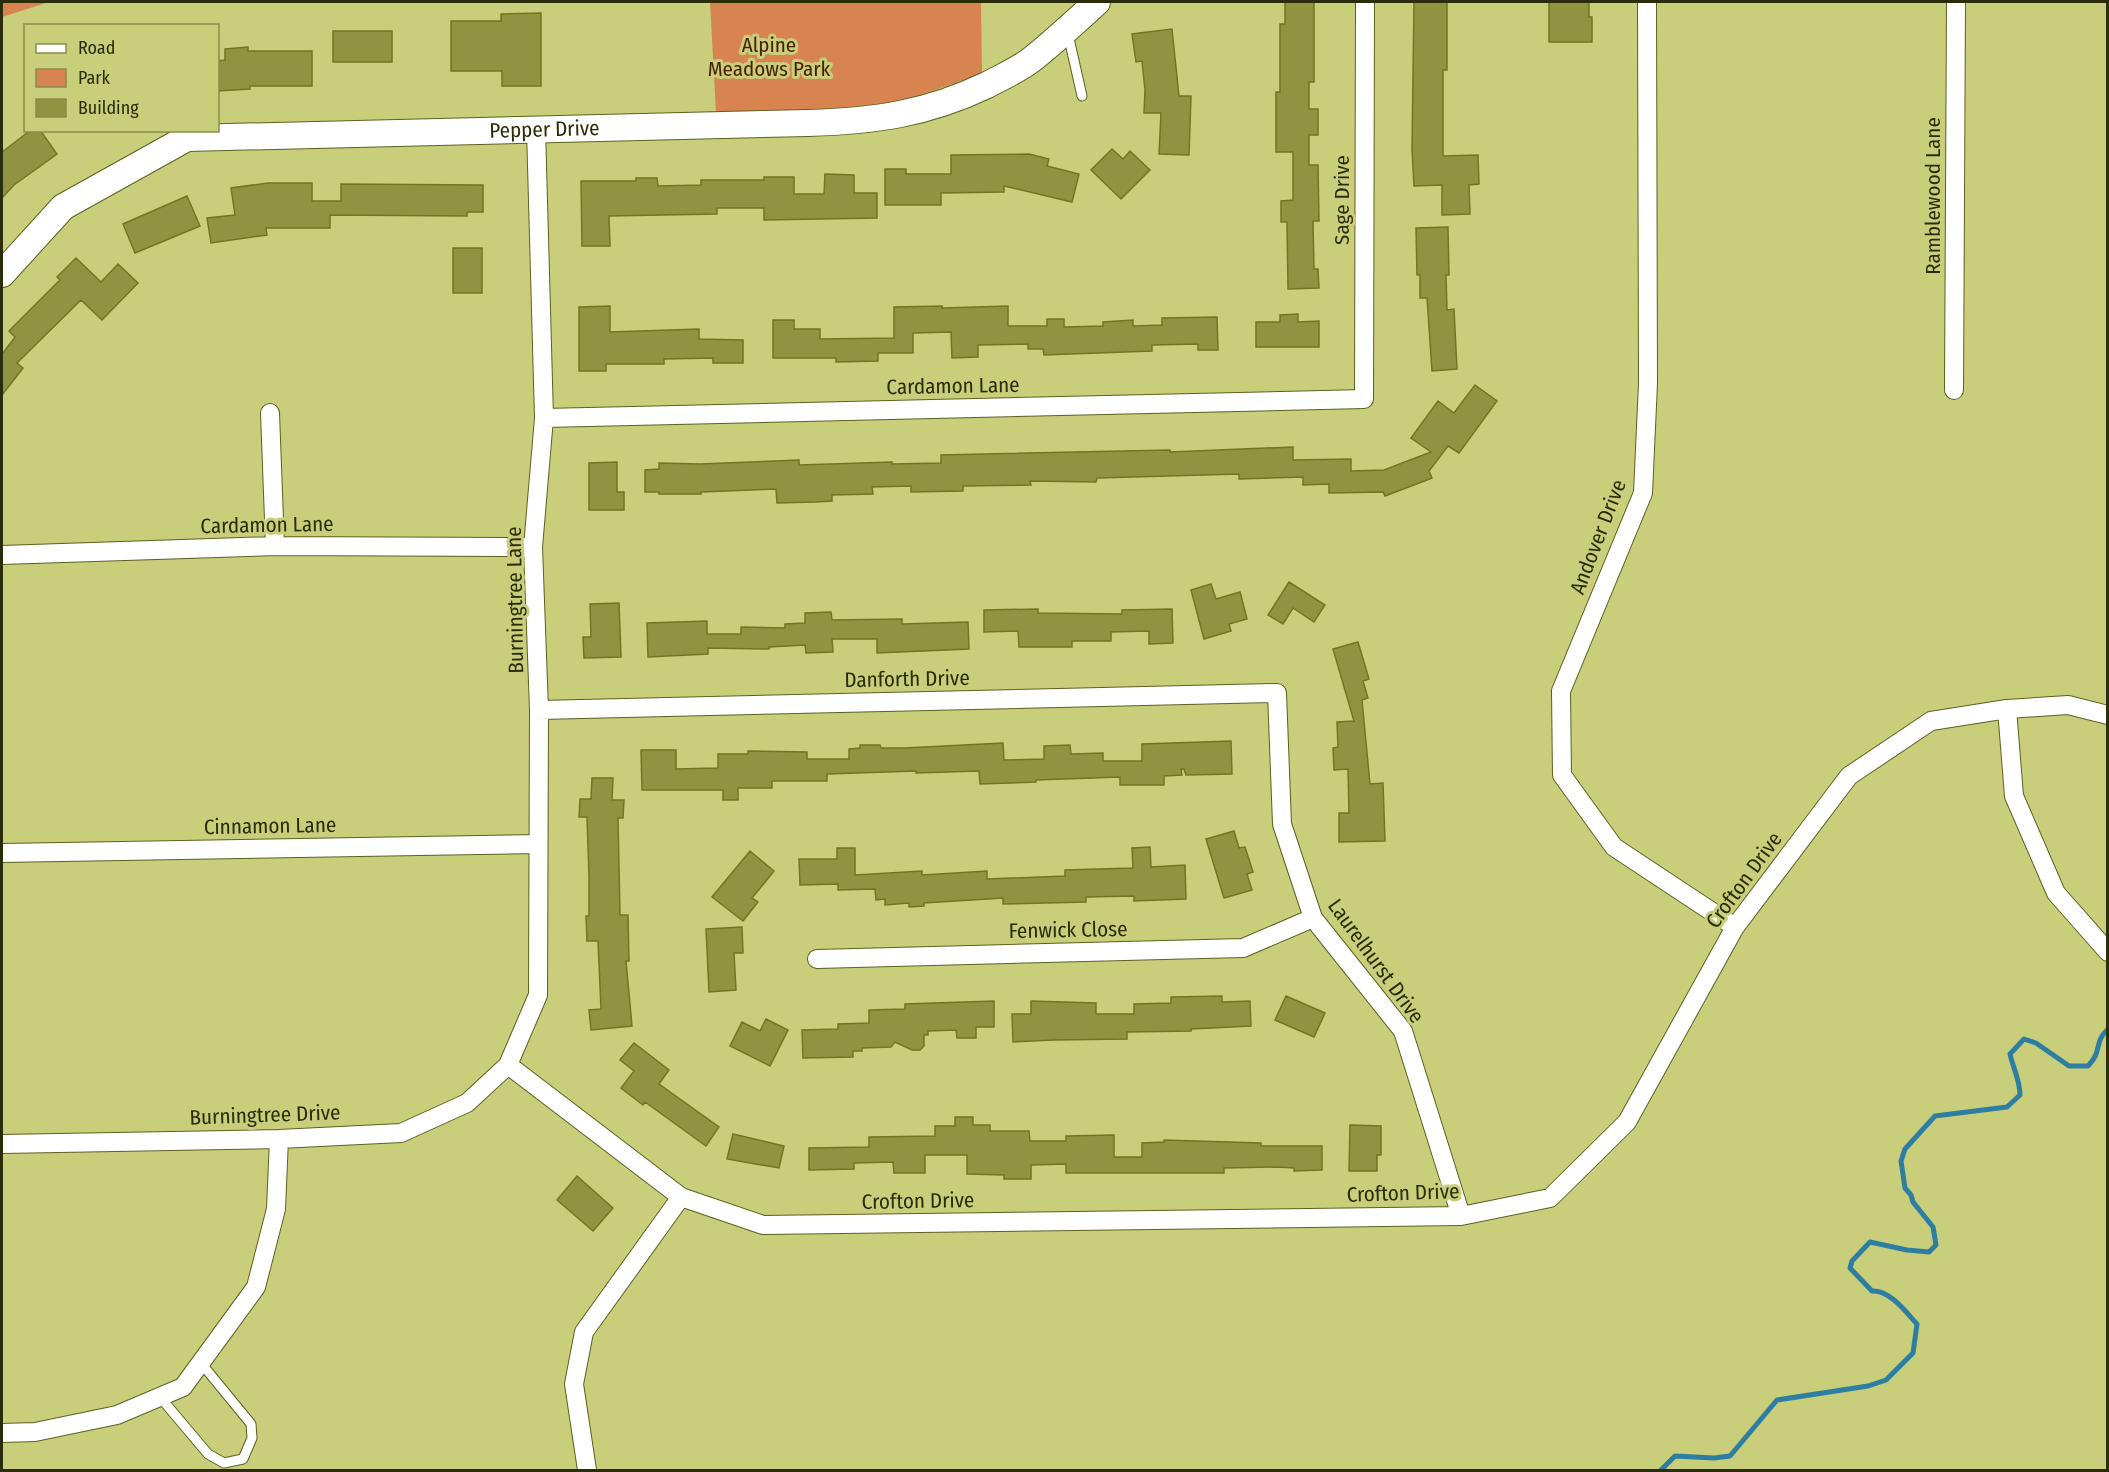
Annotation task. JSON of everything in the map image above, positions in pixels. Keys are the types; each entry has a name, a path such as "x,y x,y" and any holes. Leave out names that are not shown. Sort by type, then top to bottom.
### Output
{"street":[{"name":"Pepper Drive","path":"2,274 63,207 187,138 850,122 891,117 929,108 966,95 1002,77 1030,61 1097,2"},
{"name":"Sage Drive","path":"1364,399 1365,2"},
{"name":"Andover Drive","path":"1647,2 1648,383 1643,493 1561,691 1562,775 1614,848 1735,927"},
{"name":"Ramblewood Lane","path":"1954,390 1956,2"},
{"name":"Burningtree Lane","path":"508,1065 538,995 539,710 533,547 544,418 536,129"},
{"name":"Cardamon Lane","path":"544,418 1364,399"},
{"path":"270,413 275,546"},
{"name":"Cardamon Lane","path":"2,555 275,546 533,547"},
{"name":"Danforth Drive","path":"539,710 1277,693"},
{"name":"Laurelhurst Drive","path":"1277,693 1282,824 1313,918 1403,1031 1461,1216"},
{"name":"Crofton Drive","path":"508,1065 681,1197 763,1225 1461,1216 1550,1198 1627,1122 1735,927 1849,776 1931,721 2007,708 2068,705 2108,715"},
{"path":"2007,708 2014,796 2056,893 2108,952"},
{"name":"Cinnamon Lane","path":"2,853 538,844"},
{"name":"Fenwick Close","path":"817,959 1243,948 1313,918"},
{"name":"Burningtree Drive","path":"2,1144 279,1139 401,1133 467,1103 508,1065"},
{"path":"2,1433 35,1432 117,1415 183,1387 256,1287 276,1209 279,1139"},
{"path":"587,1470 574,1384 584,1332 681,1197"}],"lane":[{"path":"1066,29 1082,96"},
{"path":"160,1397 208,1454 224,1463 243,1459 252,1438 250,1424 201,1363"}],"green space":[{"path":"2,2 49,2 2,17"},
{"name":"Alpine Meadows Park","path":"710,2 981,2 982,74 908,99 858,109 716,113"}],"building":[{"path":"1285,2 1314,2 1314,82 1309,82 1309,109 1318,109 1318,135 1309,135 1309,165 1318,165 1319,221 1313,221 1314,269 1318,269 1319,288 1288,289 1287,222 1281,222 1281,201 1293,200 1293,152 1276,152 1276,92 1280,92 1280,24 1285,24"},
{"path":"1414,2 1447,2 1447,70 1443,70 1443,156 1478,155 1479,184 1469,185 1470,214 1442,215 1442,185 1414,186 1412,149"},
{"path":"1549,2 1589,2 1589,17 1592,17 1592,42 1549,42"},
{"path":"541,13 541,86 502,86 502,71 451,71 451,21 501,21 501,14"},
{"path":"1172,29 1179,96 1191,96 1189,155 1159,154 1161,113 1144,113 1145,90 1142,61 1136,62 1132,34"},
{"path":"333,31 392,31 392,62 333,62"},
{"path":"248,47 248,51 312,51 312,86 250,86 250,89 219,91 219,61 225,60 225,49"},
{"path":"28,132 41,132 57,154 14,185 2,198 2,152"},
{"path":"1112,149 1123,159 1130,151 1150,170 1121,199 1091,170"},
{"path":"1029,154 1049,159 1047,166 1079,174 1072,202 1004,186 1004,192 941,193 941,205 885,205 885,169 906,169 906,174 951,174 951,155"},
{"path":"825,174 854,175 854,193 877,193 877,218 764,220 764,208 717,208 717,214 609,216 610,246 582,246 581,181 636,181 636,178 657,178 658,186 701,185 701,180 764,180 764,177 794,177 794,194 824,194"},
{"path":"268,183 312,183 312,201 341,201 341,184 483,185 483,212 467,212 467,216 330,215 330,228 266,228 267,235 211,243 207,218 235,215 231,188"},
{"path":"187,196 200,226 135,253 123,224"},
{"path":"1448,227 1447,310 1454,309 1457,369 1432,371 1427,298 1420,298 1420,275 1417,275 1416,228"},
{"path":"453,248 482,248 482,293 453,293"},
{"path":"76,258 101,282 118,264 138,283 102,320 81,300 17,363 23,368 2,395 2,352 15,337 9,331 60,280 57,277"},
{"path":"610,306 610,332 699,329 699,339 743,340 743,363 713,363 713,358 664,359 664,364 606,364 606,371 579,371 579,307"},
{"path":"942,306 942,308 1008,306 1008,326 1047,326 1047,319 1064,319 1064,327 1103,326 1103,322 1133,320 1133,326 1162,325 1162,318 1217,317 1218,350 1198,350 1198,344 1152,345 1152,351 1044,355 1043,349 1028,349 1028,344 978,345 978,357 952,358 951,332 913,333 913,353 878,353 878,361 836,362 836,358 773,358 773,320 794,320 794,329 820,329 820,339 894,338 894,307"},
{"path":"1298,314 1298,322 1319,321 1319,347 1256,347 1256,322 1280,322 1280,315"},
{"path":"1475,385 1497,401 1459,453 1448,446 1429,471 1432,478 1385,496 1383,492 1329,493 1329,484 1303,485 1303,477 1239,479 1239,474 1097,478 1096,482 1030,481 1031,485 963,486 963,491 911,492 911,486 872,487 873,494 832,495 832,501 816,502 777,503 776,489 701,492 701,494 645,492 645,470 659,469 659,463 700,464 799,460 799,465 941,463 941,455 1170,450 1170,452 1293,447 1293,460 1351,459 1351,471 1384,470 1431,452 1411,438 1438,401 1454,413"},
{"path":"617,462 617,492 624,492 624,510 589,510 589,463"},
{"path":"1289,582 1325,605 1314,622 1293,608 1283,624 1268,615"},
{"path":"1211,584 1216,599 1240,592 1247,619 1229,624 1231,631 1204,639 1191,590"},
{"path":"619,603 621,657 584,658 583,637 591,637 590,604"},
{"path":"1038,609 1038,613 1122,614 1122,610 1172,609 1173,643 1149,644 1149,631 1111,632 1111,641 1072,641 1072,647 1019,647 1018,631 984,632 984,610"},
{"path":"831,612 832,620 902,619 902,624 968,622 969,649 877,653 877,639 832,639 833,652 806,653 805,645 769,647 769,649 708,648 708,654 648,657 647,623 707,621 707,634 741,634 741,627 785,628 785,624 805,623 805,613"},
{"path":"1358,642 1369,679 1363,681 1368,698 1362,700 1370,784 1383,783 1385,841 1339,842 1339,813 1349,813 1348,769 1334,770 1333,748 1338,747 1337,722 1354,721 1333,649"},
{"path":"1231,741 1232,774 1186,775 1184,769 1181,769 1182,775 1164,776 1164,785 1120,785 1120,777 980,784 979,771 916,773 916,771 827,774 827,781 772,781 772,788 738,788 738,800 723,800 723,790 642,790 641,750 676,750 676,769 718,768 718,754 748,754 748,751 807,752 807,759 849,759 849,749 860,748 860,745 904,748 1003,743 1004,760 1044,759 1044,746 1070,745 1071,754 1103,753 1103,761 1142,761 1142,744"},
{"path":"592,778 613,778 612,800 624,800 623,818 618,818 620,915 628,915 629,961 626,961 632,1026 591,1030 589,1010 601,1009 598,941 587,941 589,876 587,817 579,817 580,799 591,799"},
{"path":"1234,831 1239,848 1245,847 1253,872 1247,874 1252,890 1224,898 1206,839"},
{"path":"1150,847 1151,867 1185,865 1186,899 1134,901 1134,896 1086,897 1086,902 1003,904 1003,898 924,903 924,906 909,907 909,903 885,905 885,899 876,900 875,889 838,890 838,884 800,885 799,859 837,859 837,848 855,848 855,875 922,871 922,875 987,871 987,879 1065,876 1065,870 1133,868 1132,848"},
{"path":"750,851 774,871 752,898 758,902 743,921 712,897"},
{"path":"742,927 743,953 734,953 736,990 709,992 706,929"},
{"path":"1222,996 1222,1002 1250,1001 1251,1026 1191,1029 1191,1031 1127,1032 1127,1039 1013,1042 1012,1014 1031,1014 1031,1001 1096,1003 1096,1014 1134,1014 1134,1004 1171,1003 1171,997"},
{"path":"1286,996 1325,1013 1314,1037 1275,1020"},
{"path":"994,1001 994,1027 976,1027 976,1038 957,1038 956,1030 928,1031 928,1035 924,1035 924,1046 920,1050 912,1050 895,1042 891,1047 862,1048 862,1051 853,1051 853,1057 803,1058 802,1030 838,1029 838,1024 869,1023 869,1010 905,1009 905,1004"},
{"path":"766,1019 788,1030 770,1066 730,1046 742,1022 760,1031"},
{"path":"634,1043 669,1070 659,1084 719,1127 706,1146 645,1102 643,1105 621,1088 634,1071 620,1060"},
{"path":"955,1117 973,1117 973,1125 990,1125 990,1131 1029,1131 1030,1141 1066,1141 1066,1136 1114,1135 1114,1157 1142,1157 1142,1143 1164,1142 1164,1140 1261,1143 1261,1146 1322,1146 1322,1170 1294,1171 1294,1168 1278,1167 1224,1168 1224,1173 1066,1173 1066,1164 1031,1165 1031,1179 1004,1179 1004,1175 967,1174 967,1155 925,1155 925,1173 894,1173 893,1162 854,1163 854,1169 809,1170 809,1148 869,1147 869,1137 935,1136 935,1126 955,1126"},
{"path":"1350,1125 1381,1126 1381,1155 1377,1155 1377,1171 1349,1171"},
{"path":"733,1134 784,1146 779,1168 727,1159"},
{"path":"577,1176 613,1208 593,1231 557,1200"}],"waterway":[{"path":"1661,1470 1675,1456 1714,1458 1730,1456 1777,1400 1868,1386 1886,1380 1913,1353 1917,1324 1891,1298 1872,1291 1850,1268 1852,1261 1870,1242 1929,1252 1936,1245 1933,1227 1905,1188 1901,1161 1905,1149 1935,1116 2007,1107 2020,1095 2018,1079 2010,1054 2024,1039 2036,1043 2069,1066 2088,1066 2093,1061 2103,1034 2108,1029"}]}
